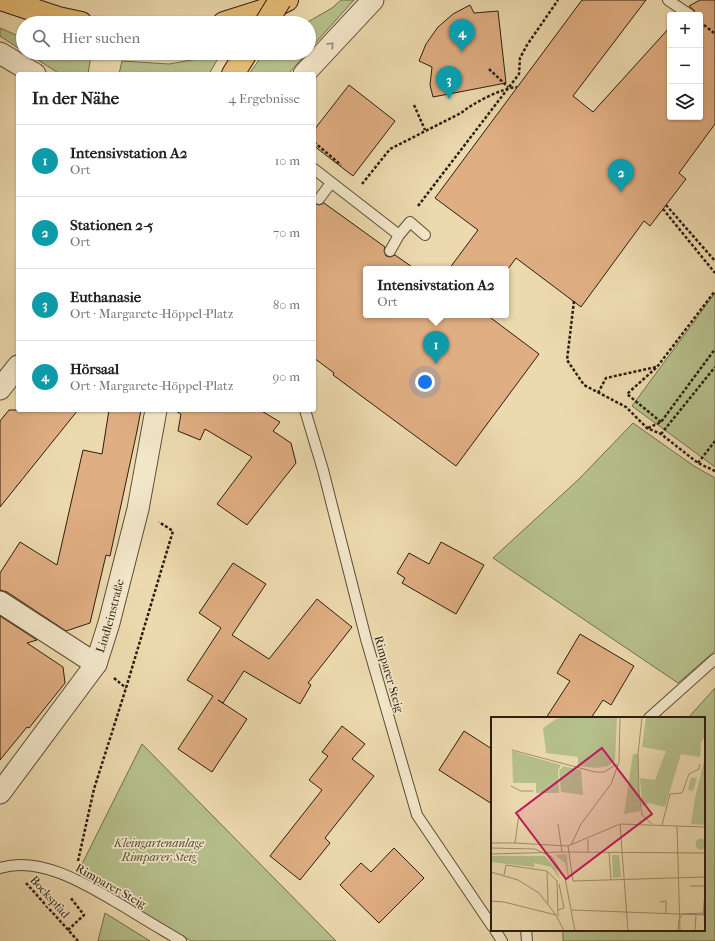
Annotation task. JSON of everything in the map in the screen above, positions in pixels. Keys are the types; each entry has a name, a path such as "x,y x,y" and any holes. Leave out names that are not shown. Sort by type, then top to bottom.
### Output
{"main road":[{"path":"4,0 52,16"},
{"path":"270,16 280,0"},
{"path":"246,16 271,8 287,0"}],"street":[{"path":"306,72 373,0"},
{"path":"0,53 32,72"},
{"path":"0,389 16,369"},
{"name":"Lindleinstraße","path":"0,793 96,664 109,623 138,509 156,412"},
{"path":"0,602 96,664"}],"lane":[{"path":"668,0 686,12"},
{"path":"316,171 399,235"},
{"path":"319,199 331,183"},
{"path":"390,251 399,235 410,222 425,235"},
{"name":"Rimparer Steig","path":"306,412 323,470 366,639 417,815 491,925"},
{"path":"650,717 715,659"},
{"name":"Rimparer Steig","path":"5,866 41,867 75,878 181,941"},
{"path":"496,931 502,941"},
{"path":"526,931 527,941"}],"path":[{"path":"415,210 519,74 520,58 527,45 558,0"},
{"path":"703,24 714,33"},
{"path":"489,69 508,87"},
{"path":"363,183 390,149 508,87 517,87"},
{"path":"414,105 425,130"},
{"path":"316,144 342,166"},
{"path":"666,205 715,261"},
{"path":"663,208 715,273"},
{"path":"661,422 627,394 657,367 715,291"},
{"path":"574,301 567,360 584,385 626,407 648,428 661,434 698,463 715,471"},
{"path":"648,428 661,422 715,349"},
{"path":"598,393 606,378 657,367"},
{"path":"661,434 715,367"},
{"path":"698,463 715,441"},
{"path":"75,878 94,789 173,531 138,509"},
{"name":"Bockspfad","path":"5,866 78,941"},
{"path":"68,930 84,915 70,898"}],"green space":[{"path":"341,0 354,0 316,42 316,17 332,8"},
{"path":"0,28 16,35 16,46 0,36"},
{"path":"38,60 90,60 88,72 57,72"},
{"path":"192,60 217,60 210,72 119,72 122,61 169,64"},
{"path":"259,60 301,60 290,72 250,72"},
{"path":"715,293 715,467 632,406"},
{"path":"633,423 694,466 715,478 715,651 678,683 493,558 578,480"},
{"path":"715,688 715,941 563,941 563,931 705,931 705,717 689,717"},
{"name":"Kleingartenanlage Rimparer Steig","path":"142,744 336,941 191,941 77,874"},
{"path":"105,913 150,941 98,941"}],"building":[{"path":"582,0 646,0 573,96 593,112 667,30 667,120 703,120 703,12 695,12 689,6 700,0 715,0 715,124 679,173 686,179 650,226 644,221 581,307 516,258 509,268 509,266 451,266 478,230 435,198"},
{"path":"470,5 474,13 498,11 506,83 433,97 430,85 432,67 419,61 426,44 438,27 453,14"},
{"path":"349,85 395,121 353,176 316,148 316,127"},
{"path":"324,203 385,247 384,251 386,256 390,257 395,255 411,266 363,266 363,318 491,318 539,354 456,466 333,375 334,373 316,360 316,204 319,205"},
{"path":"9,410 16,410 16,412 76,412 0,507 0,421"},
{"path":"109,412 141,412 110,556 106,555 90,623 66,631 7,592 0,590 0,573 20,542 57,565 83,450 102,454"},
{"path":"178,412 263,412 280,422 273,431 291,443 296,463 247,525 217,504 252,457 205,429 200,440 178,431 181,414"},
{"path":"441,542 484,565 456,614 402,583 405,578 397,573 409,553 429,564"},
{"path":"233,563 266,584 232,635 269,659 317,599 352,627 308,683 311,685 300,704 244,671 223,703 218,700 247,719 212,772 178,749 213,696 187,680 221,628 199,613"},
{"path":"0,616 37,640 27,643 63,667 65,683 29,728 27,727 0,760"},
{"path":"580,634 634,666 611,705 603,700 592,717 547,717 570,681 557,673"},
{"path":"342,726 365,744 352,759 374,776 325,838 330,843 300,880 270,856 322,790 309,780 328,756 322,752"},
{"path":"464,731 491,748 491,803 439,770"},
{"path":"394,848 424,878 379,923 340,885 361,863 371,872"}],"place":[{"name":"Hörsaal","path":"462,52"},
{"name":"Euthanasie","path":"449,99"},
{"name":"Stationen 2-5","path":"621,192"},
{"name":"Intensivstation A2","path":"436,364"}]}
